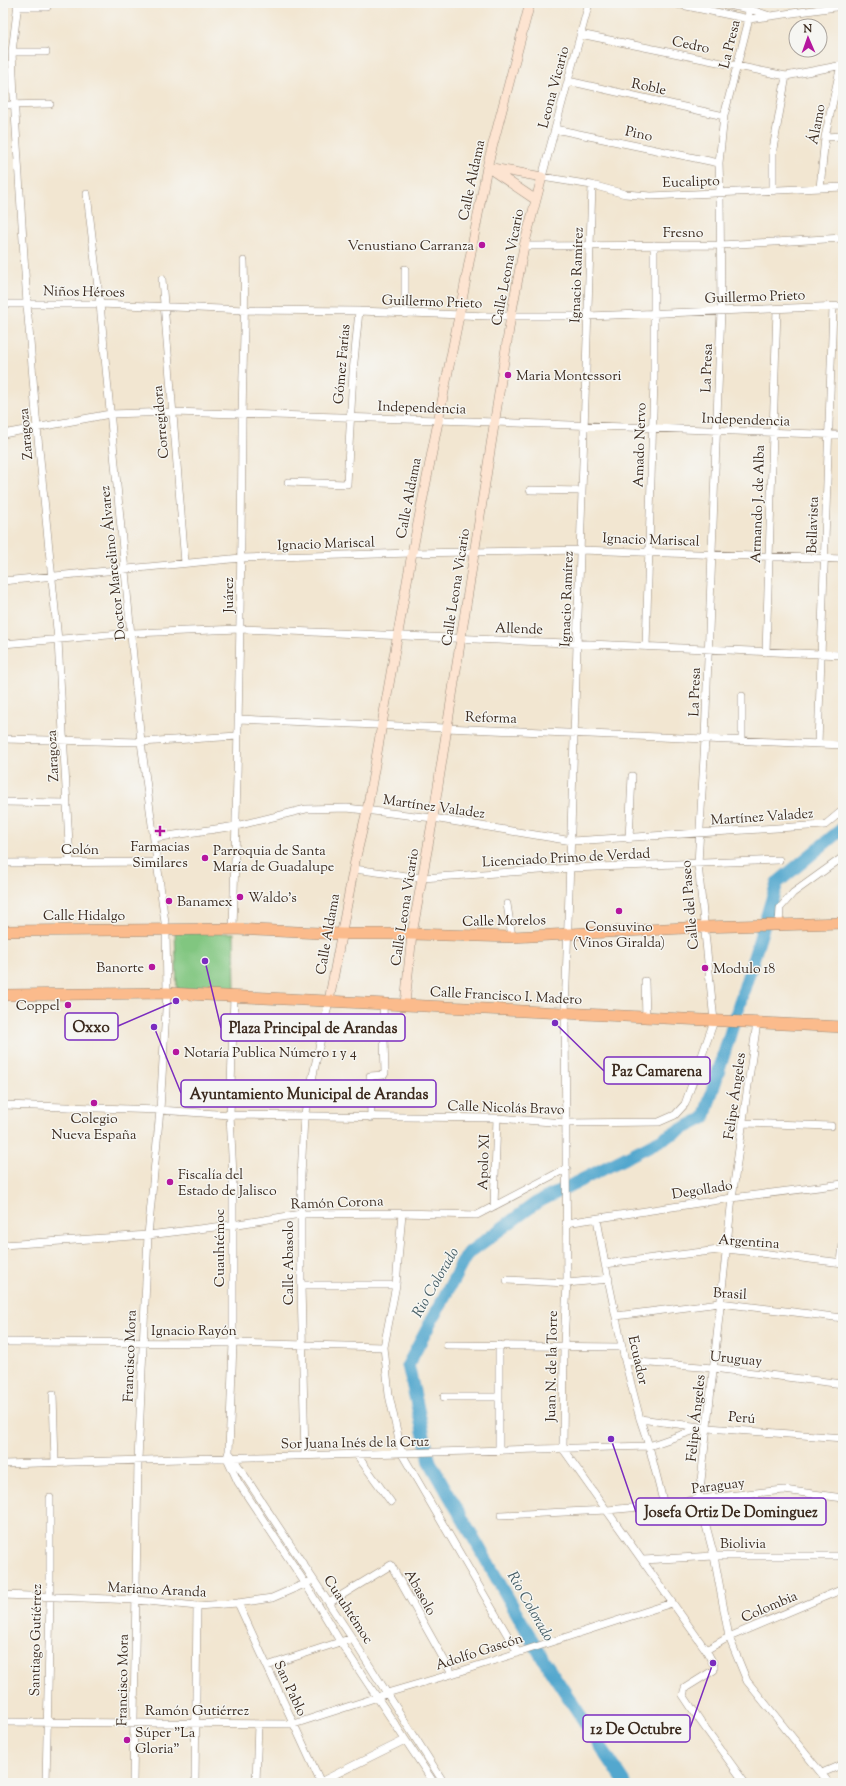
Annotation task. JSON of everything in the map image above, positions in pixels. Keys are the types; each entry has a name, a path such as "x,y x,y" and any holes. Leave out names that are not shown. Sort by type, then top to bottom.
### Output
{"main road":[{"name":"Calle Aldama","path":"329,1001 354,869 367,810 412,554 487,167 530,3"},
{"path":"487,167 542,177"},
{"path":"487,167 536,200"},
{"name":"Calle Leona Vicario","path":"405,1004 412,934 433,818 511,316 524,246 542,177"},
{"name":"Calle Morelos","path":"166,930 233,929 342,934 412,934 512,937 703,927 843,923"},
{"name":"Calle Hidalgo","path":"3,931 166,930"},
{"name":"Calle Francisco I. Madero","path":"3,995 167,993 843,1027"}],"street":[{"name":"Leona Vicario","path":"542,177 589,3"},
{"path":"672,3 749,19 843,6"},
{"path":"718,3 748,6 772,17"},
{"path":"18,5 46,7"},
{"name":"Zaragoza","path":"18,5 12,52 27,304 37,428 58,640 65,740 70,862"},
{"name":"La Presa","path":"699,834 705,739 721,310 719,163 724,116 749,19 748,6"},
{"name":"Cedro","path":"580,34 786,76 842,65"},
{"path":"12,52 46,52"},
{"name":"Álamo","path":"820,188 825,136 840,86 842,65"},
{"path":"773,191 772,149 786,76"},
{"name":"Roble","path":"568,81 724,116"},
{"path":"3,105 50,104"},
{"name":"Pino","path":"555,129 719,163"},
{"path":"825,136 843,136"},
{"name":"Eucalipto","path":"542,177 592,185 625,194 651,196 843,187"},
{"name":"Ignacio Ramírez","path":"565,1014 572,841 592,185"},
{"name":"Doctor Marcelino Álvarez","path":"87,194 100,304 141,742 166,930"},
{"name":"Fresno","path":"524,246 720,245 843,238"},
{"name":"Amado Nervo","path":"646,646 654,380 654,245"},
{"name":"Juárez","path":"233,929 241,629 242,413 246,310 244,261"},
{"path":"405,269 405,314"},
{"name":"Corregidora","path":"162,279 185,563"},
{"name":"Niños Héroes","path":"3,304 100,304 164,307"},
{"name":"Guillermo Prieto","path":"164,307 459,316 588,316 654,312 843,306"},
{"name":"Bellavista","path":"818,744 833,307"},
{"name":"Armando J. de Alba","path":"766,652 776,309"},
{"name":"Gómez Farías","path":"288,482 347,484 350,418 359,312"},
{"name":"Independencia","path":"3,434 110,414 173,412 242,413 843,435"},
{"path":"530,490 582,490"},
{"name":"Ignacio Mariscal","path":"3,581 241,558 581,550 843,559"},
{"name":"Allende","path":"3,644 132,633 241,629 843,655"},
{"path":"742,696 742,740"},
{"name":"Reforma","path":"239,719 843,745"},
{"path":"3,739 141,742 238,736"},
{"path":"629,838 632,776"},
{"path":"3,802 67,803"},
{"name":"Martínez Valadez","path":"154,838 236,826 306,808 347,808 433,818 572,841 825,825 843,810"},
{"name":"Calle del Paseo","path":"699,834 698,864 703,927 714,1020"},
{"path":"774,925 780,908 793,893 843,857"},
{"name":"Licenciado Primo de Verdad","path":"354,869 422,878 571,868 780,860"},
{"name":"Colón","path":"3,863 157,862"},
{"path":"507,904 512,937"},
{"name":"Francisco Mora","path":"133,1783 138,1460 142,1343 148,1235 160,1110 167,993 166,930"},
{"path":"645,981 646,1018"},
{"name":"Cuauhtémoc","path":"234,997 230,1116 233,1176 233,1344 230,1456 238,1482 306,1583 341,1643 434,1783"},
{"name":"Calle Abasolo","path":"305,1456 300,1176 304,1117 329,1001"},
{"path":"371,1118 370,1076 384,1075 385,1073 383,1003"},
{"name":"Juan N. de la Torre","path":"562,1449 567,1283 565,1014"},
{"name":"Calle Nicolás Bravo","path":"3,1105 160,1110 230,1116 497,1118 566,1122 659,1122 675,1115 685,1104 714,1020"},
{"name":"Felipe Ángeles","path":"755,1022 744,1123 732,1198 699,1499 714,1556 729,1637 747,1681 828,1782"},
{"name":"Apolo XI","path":"494,1206 497,1118"},
{"path":"744,1123 831,1126"},
{"name":"Ramón Corona","path":"3,1245 148,1235 232,1225 301,1214 402,1213 477,1215 567,1172"},
{"name":"Degollado","path":"566,1223 732,1198 843,1184"},
{"path":"402,1213 396,1285 384,1347 389,1395 403,1454 520,1652"},
{"name":"Ecuador","path":"597,1219 622,1347 664,1505"},
{"path":"842,1263 843,1244"},
{"name":"Argentina","path":"605,1264 727,1249 842,1263"},
{"path":"507,1280 567,1283 608,1279"},
{"path":"301,1285 396,1285"},
{"name":"Brasil","path":"616,1316 720,1303 843,1318"},
{"name":"Ignacio Rayón","path":"3,1342 384,1347"},
{"path":"447,1345 564,1345 622,1347"},
{"path":"499,1345 499,1450"},
{"name":"Uruguay","path":"626,1361 713,1368 843,1384"},
{"path":"52,1394 55,1462"},
{"path":"444,1397 499,1397"},
{"name":"Perú","path":"640,1419 706,1428 843,1438"},
{"name":"Sor Juana Inés de la Cruz","path":"3,1464 230,1456 403,1454 649,1446 706,1428"},
{"path":"562,1449 643,1560 706,1650 714,1665 714,1670 685,1688 683,1695 742,1782"},
{"path":"358,1455 391,1502"},
{"name":"Cuauhtémoc","path":"230,1456 352,1638 444,1783"},
{"name":"Paraguay","path":"500,1515 607,1510 664,1505 699,1499 784,1490 843,1498"},
{"name":"Santiago Gutiérrez","path":"46,1783 46,1722 50,1598 50,1498"},
{"name":"Biolivia","path":"643,1560 714,1556 843,1556"},
{"name":"Abasolo","path":"329,1603 390,1565 452,1674"},
{"name":"Mariano Aranda","path":"3,1595 50,1598 137,1600 197,1606 238,1604 272,1598 314,1580"},
{"name":"Colombia","path":"706,1650 729,1637 843,1589"},
{"name":"Adolfo Gascón","path":"294,1724 672,1603"},
{"name":"San Pablo","path":"238,1604 320,1782"},
{"path":"195,1783 197,1606"},
{"path":"267,1666 341,1643 352,1638"},
{"name":"Ramón Gutiérrez","path":"3,1722 294,1724"},
{"path":"256,1783 258,1724"},
{"path":"320,1782 405,1740"},
{"path":"822,1773 843,1764"}],"green space":[{"path":"175,933 234,933 235,991 177,989"}],"waterway":[{"name":"Rio Colorado","path":"625,1783 543,1659 430,1462 408,1365 467,1254 536,1203 704,1118 777,883 843,828"}],"place":[{"name":"Venustiano Carranza","path":"482,245"},
{"name":"Maria Montessori","path":"508,375"},
{"name":"Farmacias Similares","path":"160,831"},
{"name":"Parroquia de Santa María de Guadalupe","path":"205,858"},
{"name":"Waldo's","path":"240,897"},
{"name":"Banamex","path":"169,901"},
{"name":"Consuvino (Vinos Giralda)","path":"619,911"},
{"name":"Plaza Principal de Arandas","path":"205,961"},
{"name":"Banorte","path":"152,967"},
{"name":"Modulo 18","path":"705,968"},
{"name":"Oxxo","path":"176,1001"},
{"name":"Coppel","path":"68,1005"},
{"name":"Paz Camarena","path":"555,1023"},
{"name":"Ayuntamiento Municipal de Arandas","path":"154,1027"},
{"name":"Notaría Publica Número 1 y 4","path":"176,1052"},
{"name":"Colegio Nueva España","path":"94,1103"},
{"name":"Fiscalía del Estado de Jalisco","path":"170,1182"},
{"name":"Josefa Ortiz De Dominguez","path":"611,1439"},
{"name":"12 De Octubre","path":"713,1663"},
{"name":"Súper \"La Gloria\"","path":"127,1740"}]}
